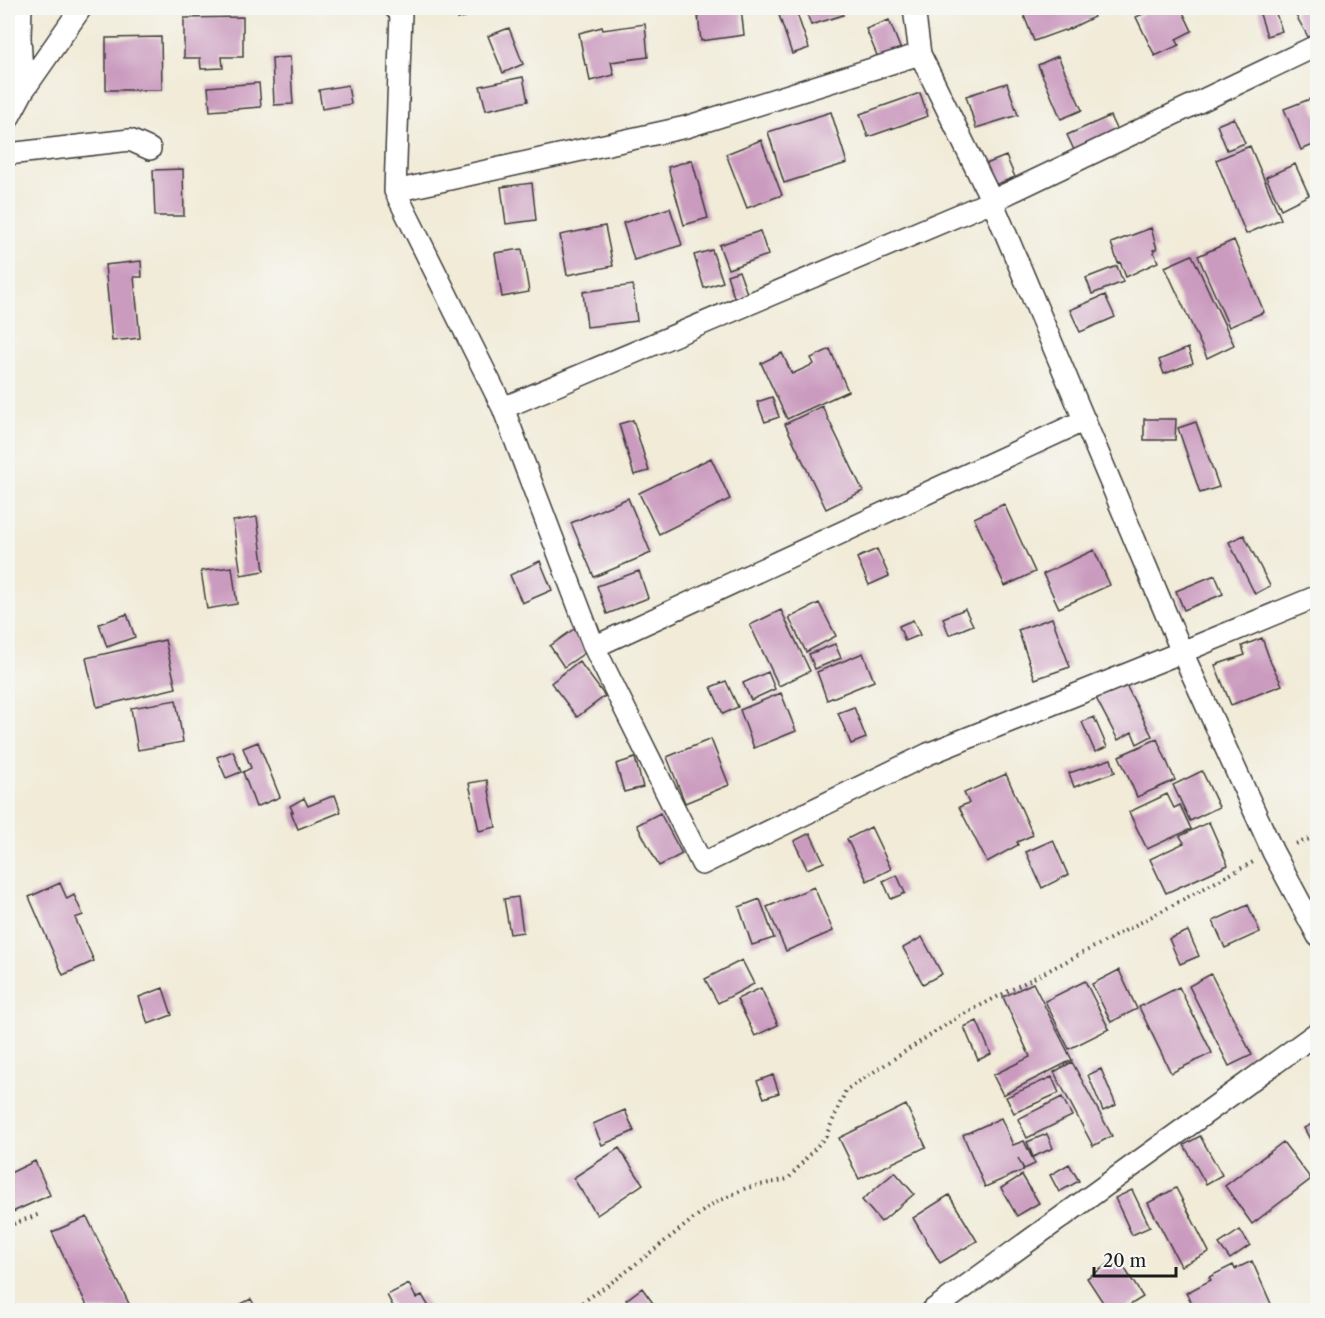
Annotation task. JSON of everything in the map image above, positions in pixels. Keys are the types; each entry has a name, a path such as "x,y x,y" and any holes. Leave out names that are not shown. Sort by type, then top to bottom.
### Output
{"street":[{"path":"21,8 23,91"},
{"path":"8,119 23,91 81,8"},
{"path":"394,8 401,13 395,191 503,408 594,646 702,864 928,754 1317,596"},
{"path":"914,8 920,54 992,201 1182,652 1273,852 1317,936"},
{"path":"503,408 992,201 1317,45"},
{"path":"395,191 686,127 920,54"},
{"path":"8,154 130,140 150,148"},
{"path":"594,646 1085,420"},
{"path":"933,1311 1317,1032"}],"path":[{"path":"573,1311 711,1205 746,1188 788,1179 825,1136 846,1090 958,1017 1273,852 1317,836"},
{"path":"8,1226 40,1214"}],"building":[{"path":"103,8 168,8 168,10 103,10"},
{"path":"454,8 483,8 484,11 458,19"},
{"path":"697,8 741,8 744,35 701,41"},
{"path":"795,8 809,48 792,54 777,9"},
{"path":"805,8 840,8 843,15 811,25"},
{"path":"1021,8 1090,8 1094,17 1065,31 1034,41"},
{"path":"1156,8 1181,8 1192,31 1176,39 1179,45 1155,56 1136,17"},
{"path":"1258,8 1274,8 1282,31 1267,36"},
{"path":"1302,8 1312,8 1318,18 1318,38 1311,42 1294,12"},
{"path":"243,17 243,57 222,57 223,68 201,69 200,58 184,58 184,18"},
{"path":"889,20 901,50 879,60 866,29"},
{"path":"645,24 648,57 611,62 614,75 590,81 579,33 602,27 603,30"},
{"path":"509,28 523,64 503,73 488,36"},
{"path":"161,37 162,90 106,90 106,38"},
{"path":"1058,56 1082,110 1061,119 1038,65"},
{"path":"290,57 293,104 274,105 272,58"},
{"path":"523,77 528,101 486,110 480,86"},
{"path":"259,83 261,107 210,111 208,87"},
{"path":"1007,83 1018,115 976,128 966,96"},
{"path":"348,85 351,104 322,109 319,90"},
{"path":"920,93 928,116 868,137 860,114"},
{"path":"1310,99 1318,118 1318,143 1301,150 1284,109"},
{"path":"831,112 847,163 784,183 768,132"},
{"path":"1110,116 1118,133 1075,152 1067,135"},
{"path":"1234,118 1245,143 1227,150 1217,125"},
{"path":"761,140 782,195 747,208 726,154"},
{"path":"1250,146 1281,219 1246,234 1216,160"},
{"path":"1006,156 1015,177 995,185 986,164"},
{"path":"692,160 708,218 684,225 668,167"},
{"path":"1295,164 1309,195 1281,209 1266,177"},
{"path":"183,169 184,216 155,216 153,170"},
{"path":"532,183 536,220 506,224 501,187"},
{"path":"670,208 682,245 634,260 623,223"},
{"path":"605,226 613,266 567,275 560,235"},
{"path":"1151,228 1157,249 1153,250 1158,262 1126,277 1111,243"},
{"path":"760,231 768,255 728,269 719,245"},
{"path":"1234,240 1264,312 1229,327 1198,256"},
{"path":"522,249 529,292 502,297 495,253"},
{"path":"712,250 723,282 704,288 694,255"},
{"path":"1192,255 1234,345 1207,358 1165,267"},
{"path":"141,261 142,277 134,277 140,338 112,341 105,265"},
{"path":"1117,266 1123,282 1092,294 1086,278"},
{"path":"739,271 748,296 735,300 727,275"},
{"path":"633,285 637,321 587,327 583,292"},
{"path":"1105,295 1115,317 1080,332 1070,310"},
{"path":"1188,348 1193,363 1164,374 1159,360"},
{"path":"830,349 848,391 787,419 761,363 782,353 792,374 814,364 811,358"},
{"path":"772,397 779,417 765,422 757,402"},
{"path":"822,406 863,491 826,509 785,424"},
{"path":"1144,419 1176,419 1175,440 1144,440"},
{"path":"633,420 649,471 634,475 619,424"},
{"path":"1196,422 1219,487 1200,493 1178,428"},
{"path":"711,458 730,499 659,534 639,493"},
{"path":"628,498 651,553 594,577 571,523"},
{"path":"1004,504 1035,572 1005,586 974,518"},
{"path":"257,517 264,571 241,575 233,521"},
{"path":"1244,535 1270,586 1255,594 1229,542"},
{"path":"877,549 889,576 869,585 857,558"},
{"path":"1094,550 1110,585 1059,608 1043,574"},
{"path":"540,561 552,590 522,603 510,575"},
{"path":"232,567 237,604 207,609 201,571"},
{"path":"639,571 648,598 607,614 597,586"},
{"path":"1215,575 1223,594 1184,610 1176,591"},
{"path":"819,603 836,636 806,652 789,618"},
{"path":"965,609 973,625 949,635 943,618"},
{"path":"781,610 810,671 779,686 750,625"},
{"path":"127,614 135,637 107,647 99,624"},
{"path":"1052,618 1070,667 1035,679 1018,630"},
{"path":"913,620 920,635 905,641 899,626"},
{"path":"574,629 589,650 564,667 550,646"},
{"path":"1262,638 1282,685 1231,705 1215,665 1245,655 1242,646"},
{"path":"165,640 176,688 97,707 86,658"},
{"path":"835,644 841,658 815,669 809,654"},
{"path":"863,653 874,681 827,700 817,672"},
{"path":"579,661 605,696 577,717 551,683"},
{"path":"768,672 775,689 751,700 743,683"},
{"path":"726,681 738,707 723,714 711,687"},
{"path":"1125,683 1152,736 1137,744 1132,732 1118,740 1096,698"},
{"path":"781,693 796,731 754,748 740,710"},
{"path":"176,700 183,742 138,750 131,708"},
{"path":"854,707 866,738 851,744 838,713"},
{"path":"1094,717 1107,747 1095,752 1082,722"},
{"path":"711,739 729,785 685,803 667,757"},
{"path":"1157,739 1175,780 1137,797 1119,756"},
{"path":"258,742 280,797 256,807 243,772 251,768 243,748"},
{"path":"233,751 241,772 226,778 217,757"},
{"path":"635,758 643,787 624,792 616,764"},
{"path":"1111,759 1115,772 1074,787 1069,773"},
{"path":"1202,771 1219,807 1190,821 1173,785"},
{"path":"1006,774 1033,835 1017,842 1018,845 987,862 959,807 969,803 964,793"},
{"path":"487,780 496,827 479,831 469,783"},
{"path":"1167,794 1174,808 1180,805 1191,829 1147,849 1129,812"},
{"path":"335,795 341,812 298,829 290,806 304,798 308,806"},
{"path":"660,813 682,854 659,866 637,825"},
{"path":"1209,822 1228,865 1166,893 1150,859 1184,843 1180,836"},
{"path":"871,827 891,869 867,881 847,839"},
{"path":"810,833 824,862 807,869 794,841"},
{"path":"1053,840 1068,875 1042,888 1026,852"},
{"path":"897,875 905,893 891,899 883,881"},
{"path":"60,883 67,899 74,895 83,915 75,918 94,961 63,975 29,897"},
{"path":"814,887 833,931 786,951 767,907"},
{"path":"518,897 523,932 510,934 504,899"},
{"path":"760,899 774,938 752,945 739,907"},
{"path":"1248,905 1260,932 1225,948 1213,921"},
{"path":"1188,931 1199,956 1180,964 1169,939"},
{"path":"922,937 942,974 923,984 903,948"},
{"path":"742,960 754,984 718,1003 705,979"},
{"path":"1119,970 1137,1009 1111,1022 1092,984"},
{"path":"1211,974 1252,1055 1229,1066 1189,986"},
{"path":"1085,981 1109,1029 1069,1049 1045,1001"},
{"path":"1033,983 1072,1060 1003,1095 993,1075 1030,1057 1003,997"},
{"path":"1179,987 1212,1053 1171,1073 1139,1007"},
{"path":"163,988 172,1015 148,1024 139,997"},
{"path":"761,988 778,1025 755,1036 737,999"},
{"path":"977,1021 991,1054 978,1060 964,1027"},
{"path":"1072,1062 1112,1136 1093,1146 1054,1072"},
{"path":"1101,1069 1116,1105 1103,1111 1088,1075"},
{"path":"773,1075 779,1093 764,1098 757,1081"},
{"path":"1052,1077 1059,1093 1014,1113 1006,1097"},
{"path":"1062,1097 1072,1116 1027,1138 1018,1119"},
{"path":"906,1105 926,1147 859,1179 839,1138"},
{"path":"625,1110 634,1131 602,1145 593,1124"},
{"path":"1001,1118 1013,1145 1024,1141 1035,1164 1024,1169 1018,1158 1024,1170 985,1187 963,1135"},
{"path":"1318,1121 1318,1154 1304,1128"},
{"path":"1047,1134 1053,1148 1033,1157 1027,1142"},
{"path":"1200,1136 1222,1175 1206,1184 1184,1145"},
{"path":"1283,1142 1311,1179 1252,1224 1225,1186"},
{"path":"619,1148 643,1184 597,1215 573,1178"},
{"path":"35,1161 50,1195 8,1214 8,1174"},
{"path":"1069,1164 1079,1181 1059,1192 1050,1175"},
{"path":"895,1172 914,1194 881,1222 862,1200"},
{"path":"1022,1175 1039,1203 1017,1216 1001,1188"},
{"path":"1176,1188 1209,1252 1181,1266 1148,1203"},
{"path":"1132,1190 1150,1227 1132,1235 1115,1198"},
{"path":"949,1195 977,1241 940,1263 913,1218"},
{"path":"87,1217 132,1310 89,1310 52,1232"},
{"path":"1240,1230 1250,1245 1230,1259 1219,1244"},
{"path":"1118,1258 1143,1297 1122,1310 1108,1310 1087,1278"},
{"path":"1252,1261 1272,1306 1261,1310 1196,1310 1186,1293 1211,1280 1209,1277 1233,1265 1235,1269"},
{"path":"409,1284 416,1298 422,1295 431,1310 395,1310 387,1295"},
{"path":"642,1288 658,1310 634,1310 626,1300"},
{"path":"251,1299 257,1310 229,1310"}]}
